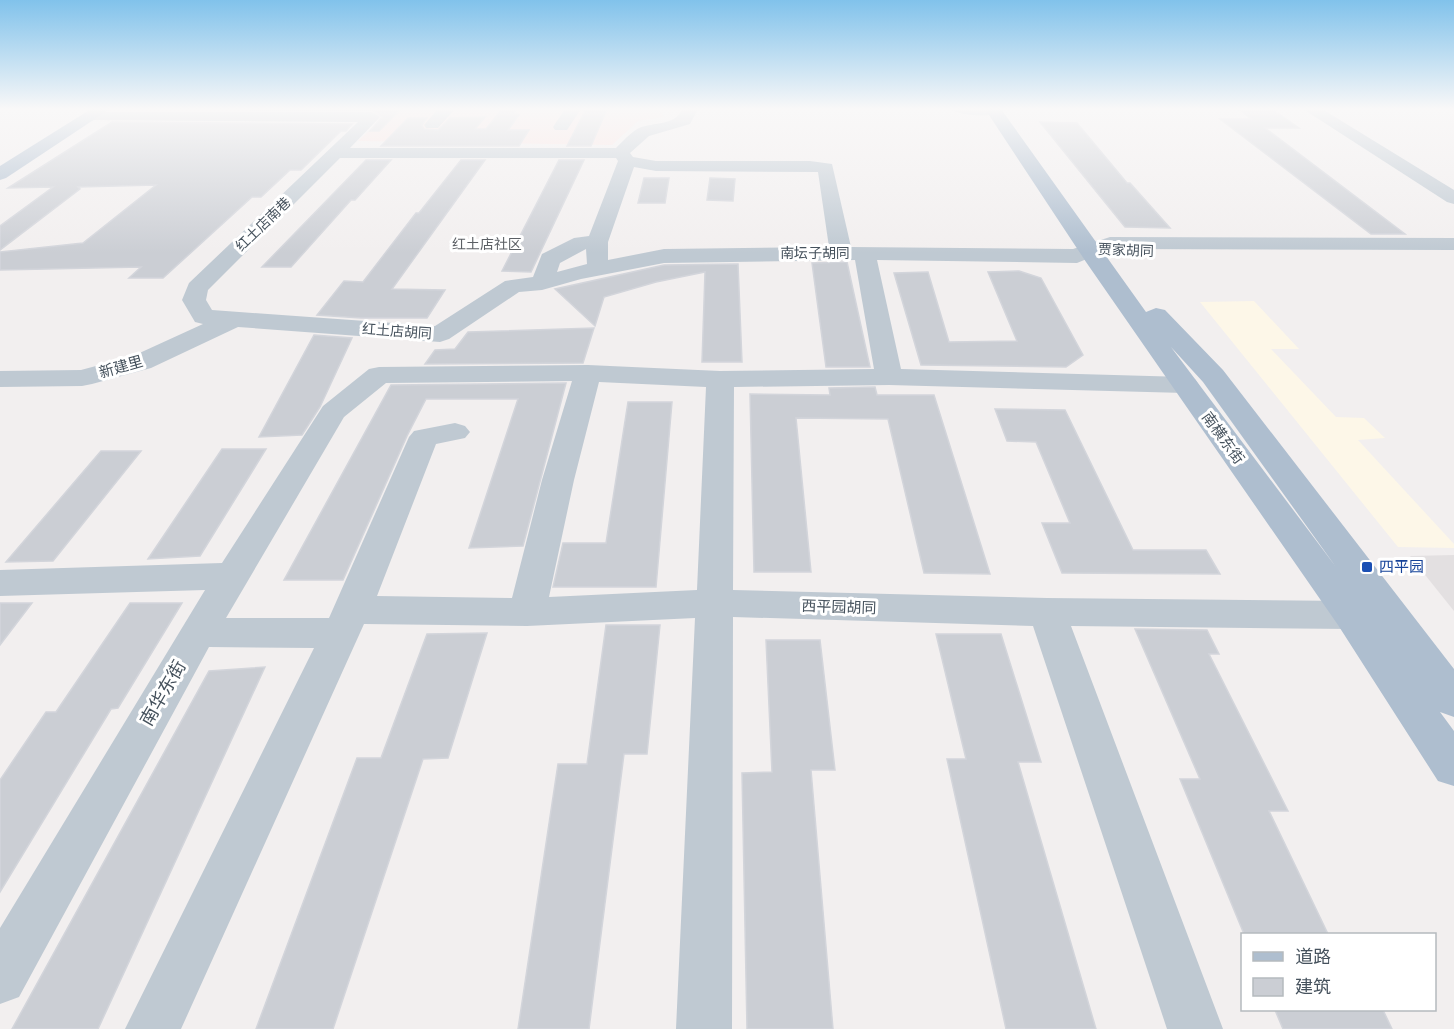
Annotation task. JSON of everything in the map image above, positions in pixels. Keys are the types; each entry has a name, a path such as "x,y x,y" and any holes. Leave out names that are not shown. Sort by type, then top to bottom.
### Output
{"main road":[{"path":"2,171 25,157"},
{"name":"南横东街","path":"1036,157 1154,312 1213,376 1454,700"},
{"name":"南横东街","path":"1105,248 1097,262 1351,615 1454,767"}],"street":[{"name":"红土店南巷","path":"233,320 204,317 194,300 197,288 333,157"},
{"path":"597,269 597,242 624,157"},
{"path":"624,157 656,166 810,166 826,168 889,377"},
{"path":"1388,157 1454,198"},
{"path":"1400,157 1454,190"},
{"path":"542,283 550,259 582,243 597,242"},
{"name":"贾家胡同","path":"1105,248 1454,244"},
{"name":"贾家胡同","path":"1105,248 1454,252"},
{"name":"南坛子胡同","path":"542,283 664,256 853,253 1077,256 1105,248"},
{"name":"红土店胡同","path":"233,320 440,334 513,286 542,283"},
{"name":"新建里","path":"0,379 82,378 142,363 233,320"},
{"path":"527,612 558,480 588,373"},
{"name":"南华东街","path":"0,978 198,632 333,412 379,375 588,373 720,379 889,377 1185,385"},
{"path":"704,1029 720,379"},
{"path":"153,1029 346,621 424,437 455,432"},
{"path":"0,583 232,576"},
{"name":"西平园胡同","path":"198,632 346,621 713,603 1047,612 1351,615"},
{"path":"1047,612 1196,1029"}],"shaded area":[{"path":"1254,301 1299,349 1271,349 1336,417 1364,418 1385,438 1358,440 1454,544 1454,548 1398,547 1200,302"},
{"path":"1454,555 1454,611 1410,556"}],"building":[{"path":"57,157 314,157 301,170 290,170 261,197 252,197 163,278 129,278 141,267 0,270 0,252 83,243 156,185 78,187 80,189 0,250 0,226 53,187 8,188"},
{"path":"1068,157 1105,157 1170,228 1125,227"},
{"path":"1270,157 1303,157 1405,234 1371,234"},
{"path":"366,160 391,160 355,200 351,200 291,267 262,267"},
{"path":"461,160 485,160 392,289 445,290 427,318 317,315 344,281 363,282 416,213 419,213"},
{"path":"559,160 584,160 531,272 502,271"},
{"path":"644,178 669,178 665,203 638,203"},
{"path":"710,178 735,179 733,201 707,200"},
{"path":"847,262 870,367 826,367 812,263"},
{"path":"738,264 742,362 702,362 705,272 656,282 604,297 595,326 555,289 664,265"},
{"path":"1019,271 1041,278 1083,355 1066,367 921,365 894,273 928,272 949,342 1017,341 988,272"},
{"path":"594,328 583,363 425,364 435,350 455,349 468,332"},
{"path":"314,335 352,338 320,407 302,435 259,437"},
{"path":"566,383 523,546 469,548 518,399 426,399 407,436 343,580 284,580 391,385"},
{"path":"875,387 877,395 934,395 990,574 924,573 888,419 796,418 811,572 754,572 750,394 830,395 829,388"},
{"path":"628,402 672,402 656,587 553,587 563,543 606,543"},
{"path":"995,409 1065,410 1133,550 1206,550 1220,574 1062,573 1042,523 1070,523 1036,442 1007,441"},
{"path":"222,449 266,449 200,556 148,559"},
{"path":"101,451 141,451 53,561 6,562"},
{"path":"0,603 32,603 0,645"},
{"path":"130,603 182,603 118,708 111,709 0,892 0,780 46,712 56,712"},
{"path":"606,625 660,625 647,754 624,754 589,1029 518,1029 558,764 587,764"},
{"path":"1135,629 1207,630 1219,654 1209,654 1288,811 1269,811 1328,933 1244,933 1180,779 1200,779"},
{"path":"487,633 448,758 423,759 333,1029 256,1029 357,758 381,758 427,634"},
{"path":"936,634 1001,634 1041,762 1018,762 1096,1029 1006,1029 947,759 966,759"},
{"path":"766,640 820,640 835,770 811,770 833,1029 747,1029 742,773 772,772"},
{"path":"265,667 98,1029 12,1029 209,671"},
{"path":"1275,1011 1383,1011 1392,1029 1283,1029"}],"place":[{"name":"四平园","path":"1367,567"}],"district":[{"name":"红土店社区","path":"487,244"}]}
